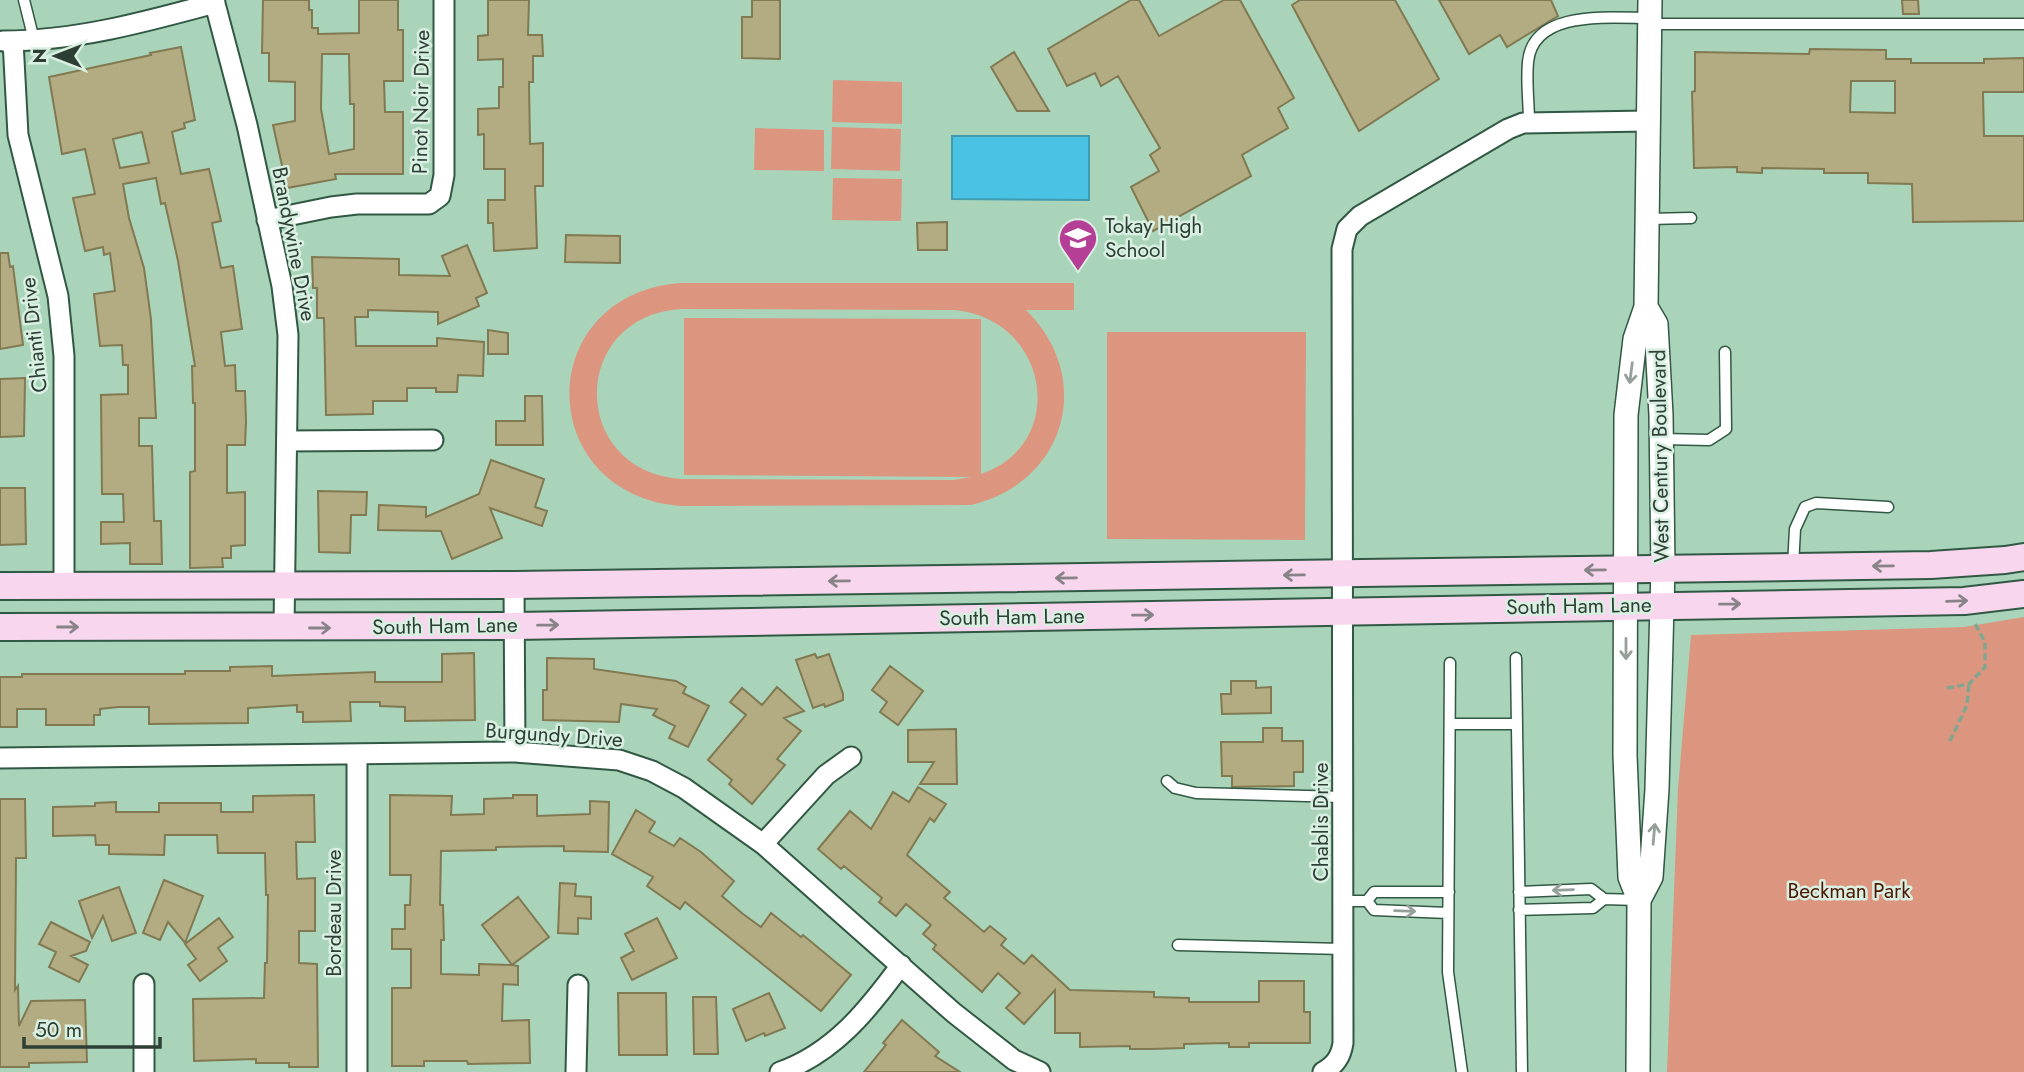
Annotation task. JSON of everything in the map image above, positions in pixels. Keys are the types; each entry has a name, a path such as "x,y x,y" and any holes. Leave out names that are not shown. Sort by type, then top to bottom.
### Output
{"main road":[{"name":"South Ham Lane","path":"0,586 514,585 1343,575 1931,565 2024,557"},
{"name":"South Ham Lane","path":"0,627 514,626 1661,604 1964,601 2024,594"}],"street":[{"name":"Pinot Noir Drive","path":"267,220 357,204 429,204 440,197 444,175 444,0"},
{"path":"7,41 34,41 125,27 215,2"},
{"name":"Brandywine Drive","path":"215,2 247,125 282,286 288,335 284,628"},
{"name":"West Century Boulevard","path":"1638,1072 1639,900 1630,877 1625,756 1626,415 1635,339 1646,307 1650,14"},
{"name":"Chianti Drive","path":"7,41 18,135 58,296 64,356 64,586"},
{"path":"1343,575 1342,249 1347,229 1360,216 1508,129 1530,122 1647,121"},
{"name":"West Century Boulevard","path":"1639,900 1651,877 1657,801 1663,568 1656,324 1646,307"},
{"path":"287,441 433,440"},
{"name":"Chablis Drive","path":"1328,1069 1341,1052 1343,1043 1343,575"},
{"path":"514,585 514,752"},
{"name":"Burgundy Drive","path":"0,758 514,752 619,760 652,771 684,788 763,844 964,1021 1014,1060 1040,1072"},
{"name":"Bordeau Drive","path":"357,755 357,1072"},
{"path":"763,844 826,775 851,757"},
{"path":"780,1072 812,1058 841,1036 871,1006 901,965"},
{"path":"144,984 144,1072"},
{"path":"576,1072 578,985"}],"lane":[{"path":"24,0 34,41"},
{"path":"1530,122 1528,60 1536,39 1562,22 1650,14 2024,24"},
{"path":"1647,219 1692,218"},
{"path":"1661,439 1709,440 1726,429 1725,352"},
{"path":"1793,567 1795,529 1805,506 1816,503 1888,506"},
{"path":"1516,658 1522,1072"},
{"path":"1450,663 1448,972 1462,1072"},
{"path":"1450,724 1517,724"},
{"path":"1167,781 1175,788 1196,793 1343,797"},
{"path":"1519,891 1591,889 1604,899 1639,900"},
{"path":"1367,901 1374,892 1449,892"},
{"path":"1519,910 1593,908 1604,899"},
{"path":"1343,901 1367,901"},
{"path":"1367,901 1374,910 1448,913"},
{"path":"1178,945 1343,949"}],"path":[{"path":"1951,741 1967,705 1969,684 1984,667 1986,659 1984,642 1974,622"},
{"path":"1947,688 1969,684"}],"green space":[{"path":"833,80 902,82 902,124 832,122"},
{"path":"832,127 901,129 900,171 831,169"},
{"path":"755,128 824,130 824,171 754,170"},
{"path":"833,178 902,179 901,221 832,220"},
{"path":"680,283 1074,283 1074,310 1026,310 1048,337 1060,366 1064,396 1060,425 1048,452 1029,475 1003,493 971,505 681,506 632,493 598,468 577,433 570,394 576,356 597,321 631,296","holes":["680,309 953,310 985,318 1010,334 1028,357 1036,383 1037,411 1028,437 1009,459 981,474 981,319 684,318 684,475 971,477 953,480 681,479 644,470 618,450 602,424 597,394 602,364 618,338 644,318"]},
{"path":"1107,332 1306,332 1305,540 1107,539"},
{"name":"Beckman Park","path":"2024,617 2024,1072 1667,1072 1678,789 1691,635 1964,627"}],"water":[{"path":"952,136 1089,136 1089,200 952,199"}],"building":[{"path":"263,0 309,0 312,28 318,28 318,34 359,33 359,0 398,0 398,30 403,30 403,81 384,81 385,112 403,112 403,174 335,174 336,179 287,188 273,125 295,121 295,82 269,81 269,53 262,53","holes":["322,54 349,54 350,104 354,104 354,149 329,154 321,109"]},
{"path":"488,0 529,0 528,35 542,35 543,56 533,56 533,82 529,82 530,144 543,143 543,186 535,186 537,248 494,251 493,223 488,223 488,200 505,200 505,169 484,169 484,134 478,135 478,109 499,108 499,87 503,87 503,59 478,60 478,36 488,35"},
{"path":"752,0 780,0 780,59 742,58 742,17 752,17"},
{"path":"1131,0 1139,0 1159,36 1224,0 1240,0 1294,98 1278,108 1288,128 1242,155 1251,176 1153,231 1131,187 1159,171 1150,155 1160,148 1118,76 1101,86 1095,73 1067,86 1048,49"},
{"path":"1300,0 1395,0 1439,79 1359,131 1292,5"},
{"path":"1439,0 1551,0 1558,16 1507,47 1500,35 1469,54"},
{"path":"1902,0 1918,0 1919,14 1903,14"},
{"path":"181,47 195,120 184,123 185,128 172,132 181,174 209,169 221,221 212,223 221,268 233,266 242,329 221,332 225,366 235,365 236,391 245,391 246,422 245,445 227,445 227,493 245,492 245,545 231,546 231,558 222,558 223,567 190,568 190,472 195,471 192,366 195,366 178,261 165,203 161,204 156,178 123,184 129,218 144,268 151,319 156,418 139,418 139,446 152,446 154,521 161,521 162,564 130,564 130,543 101,544 101,522 124,522 123,494 102,494 101,395 128,394 128,365 123,365 122,345 100,346 94,294 115,291 110,253 104,255 103,247 85,251 73,198 95,194 85,149 62,154 49,77 151,55 150,53","holes":["142,132 149,163 120,168 113,139"]},
{"path":"1810,49 1886,50 1886,59 1911,59 1911,63 1984,63 1984,59 2024,58 2024,92 1983,92 1984,136 2024,136 2024,221 1913,222 1912,184 1868,183 1868,173 1762,168 1762,173 1737,172 1737,167 1694,168 1692,92 1695,91 1695,52 1809,54","holes":["1851,81 1895,81 1895,113 1850,112"]},
{"path":"1014,52 1049,111 1017,111 991,67"},
{"path":"947,222 947,250 918,250 917,223"},
{"path":"566,235 620,236 620,263 565,262"},
{"path":"467,245 487,293 476,298 479,306 438,324 438,312 368,310 368,317 355,317 356,346 437,346 437,338 484,342 483,376 458,375 457,392 436,392 436,388 407,388 407,401 373,401 373,414 326,415 324,318 317,318 317,288 313,288 312,257 399,259 399,275 450,276 442,256"},
{"path":"0,253 8,253 10,267 13,266 23,345 0,349"},
{"path":"488,330 508,333 508,354 488,354"},
{"path":"25,378 24,436 0,437 0,379"},
{"path":"525,396 542,396 543,445 496,445 496,421 525,421"},
{"path":"491,460 544,479 535,507 547,511 542,526 490,508 502,538 452,559 441,531 378,530 379,505 426,507 426,517 479,494"},
{"path":"0,488 25,488 26,544 0,545"},
{"path":"318,491 367,492 366,515 351,515 350,553 319,552"},
{"path":"474,653 475,720 405,721 405,707 380,706 380,702 350,702 351,721 303,722 303,712 297,712 297,705 248,708 248,723 149,724 149,707 118,707 100,709 100,715 94,715 94,725 46,725 46,709 17,709 17,727 0,727 0,677 22,677 22,674 185,674 185,671 230,671 230,667 272,666 272,676 375,672 375,682 442,682 442,654"},
{"path":"815,654 817,658 829,654 843,700 825,707 824,704 813,708 796,660"},
{"path":"547,658 594,659 594,669 676,681 686,687 683,693 709,706 688,747 669,738 675,726 653,715 657,709 621,704 619,722 543,720"},
{"path":"890,666 923,691 898,725 880,712 887,702 872,690"},
{"path":"1231,681 1256,681 1256,688 1271,687 1271,713 1222,714 1221,694 1231,694"},
{"path":"777,687 804,711 784,718 801,731 777,759 785,765 752,804 729,784 732,780 708,760 746,715 730,702 742,688 762,705"},
{"path":"1263,728 1282,728 1282,741 1303,741 1303,772 1294,772 1294,786 1232,787 1232,776 1222,776 1221,742 1263,742"},
{"path":"956,729 957,784 920,784 934,762 908,762 908,730"},
{"path":"918,787 946,804 934,822 930,818 907,855 950,892 944,898 984,932 990,926 1006,939 1001,945 1024,964 1032,955 1070,990 1154,992 1154,997 1189,998 1189,1002 1259,1002 1259,981 1304,981 1304,1012 1310,1012 1310,1043 1249,1043 1249,1047 1229,1047 1229,1043 1184,1044 1184,1048 1151,1049 1130,1049 1130,1046 1080,1047 1080,1033 1055,1033 1055,990 1024,1024 1006,1008 1020,993 998,973 982,992 933,949 936,945 923,934 931,925 906,904 896,916 879,902 882,898 844,866 841,869 818,849 850,811 871,829 893,792 909,802"},
{"path":"314,795 315,842 296,842 297,879 315,878 315,931 299,931 299,963 317,964 318,1067 289,1067 289,1063 256,1063 256,1059 194,1061 193,999 264,998 268,895 265,853 218,853 217,835 165,835 164,855 109,854 109,845 96,845 95,835 53,836 53,807 95,806 95,803 116,802 116,812 159,812 159,803 221,803 221,812 253,812 253,796"},
{"path":"390,795 452,796 451,815 484,814 484,799 513,798 513,795 537,795 537,816 590,814 590,801 609,802 608,852 564,851 564,846 441,851 440,905 443,905 444,940 441,940 441,974 479,975 479,964 518,966 518,985 503,984 502,1021 529,1020 530,1063 468,1064 467,1061 424,1061 424,1066 392,1066 392,988 411,988 411,949 392,949 392,929 405,929 405,905 410,905 411,875 390,875"},
{"path":"0,799 25,799 26,858 16,858 15,990 18,986 19,1026 31,1001 85,1000 87,1062 29,1063 29,1067 0,1067"},
{"path":"636,810 655,822 649,832 674,846 680,838 701,852 734,881 722,896 743,914 761,927 771,913 801,937 803,935 851,975 821,1011 685,902 680,909 647,886 653,877 612,854"},
{"path":"164,880 203,896 185,943 168,922 160,940 143,933"},
{"path":"560,883 576,884 575,896 591,897 591,919 578,918 578,934 558,933"},
{"path":"119,887 136,933 112,941 103,916 92,938 79,901"},
{"path":"518,897 549,937 512,965 482,925"},
{"path":"219,918 233,937 218,948 227,961 200,981 188,965 196,959 185,944"},
{"path":"657,918 677,958 632,980 621,958 634,951 625,934"},
{"path":"51,922 90,942 86,951 71,956 88,965 79,982 49,967 56,952 39,944"},
{"path":"618,993 666,993 667,1055 619,1055"},
{"path":"769,993 785,1028 746,1041 733,1009"},
{"path":"693,997 716,997 718,1054 694,1054"},
{"path":"902,1020 939,1052 935,1056 960,1072 864,1072"}],"place":[{"name":"Tokay High School","path":"1078,272"}]}
